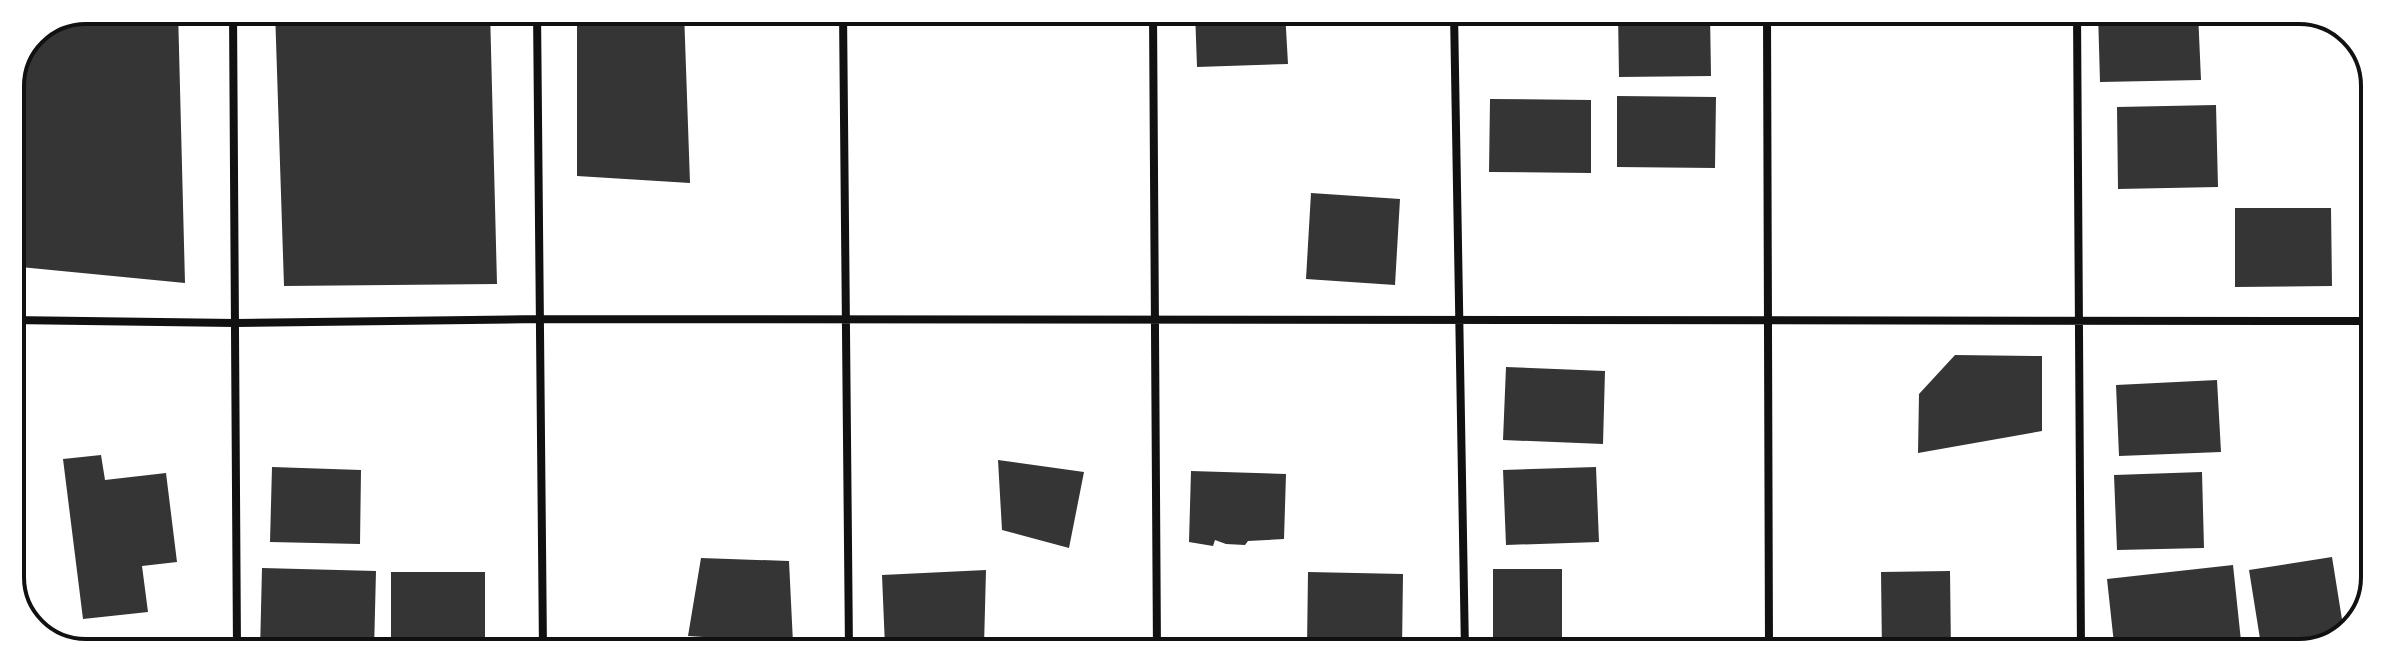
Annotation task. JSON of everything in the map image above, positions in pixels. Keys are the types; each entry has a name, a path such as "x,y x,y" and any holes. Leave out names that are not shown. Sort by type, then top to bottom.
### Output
{"street":[{"path":"233,24 237,639"},
{"path":"537,24 543,639"},
{"path":"843,24 849,639"},
{"path":"1153,24 1157,639"},
{"path":"1454,24 1465,639"},
{"path":"1767,24 1769,639"},
{"path":"2077,24 2081,639"},
{"path":"24,320 235,323 539,319 2361,321"}],"building":[{"path":"86,24 178,24 185,283 24,267 25,74 34,51 51,34"},
{"path":"275,24 490,24 497,284 284,286"},
{"path":"577,24 684,24 690,183 577,176"},
{"path":"1195,24 1286,24 1288,64 1197,67"},
{"path":"1618,24 1710,24 1711,76 1619,77"},
{"path":"2098,24 2199,24 2201,80 2100,82"},
{"path":"1617,96 1716,97 1715,168 1617,167"},
{"path":"1490,99 1591,100 1591,173 1489,172"},
{"path":"2216,105 2218,187 2118,189 2117,107"},
{"path":"1311,193 1400,199 1395,285 1306,279"},
{"path":"2235,208 2331,208 2332,286 2235,287"},
{"path":"1955,355 2042,356 2042,431 1918,453 1919,394"},
{"path":"1506,367 1605,371 1603,444 1503,440"},
{"path":"2217,380 2221,452 2119,456 2116,385"},
{"path":"101,455 105,480 166,473 177,562 142,566 148,612 83,619 63,459"},
{"path":"998,460 1084,472 1069,548 1002,530"},
{"path":"272,467 361,470 360,544 270,542"},
{"path":"1596,467 1599,542 1506,545 1503,470"},
{"path":"1191,471 1286,474 1284,539 1248,541 1245,545 1215,540 1213,546 1189,542"},
{"path":"2202,472 2204,548 2117,550 2114,475"},
{"path":"2332,557 2342,621 2319,636 2260,639 2249,570"},
{"path":"701,558 789,561 793,639 688,636"},
{"path":"2233,565 2241,639 2113,639 2107,579"},
{"path":"262,568 376,571 374,639 260,639"},
{"path":"1493,569 1562,569 1562,639 1493,639"},
{"path":"986,570 984,639 885,639 882,575"},
{"path":"1950,571 1951,639 1882,639 1881,572"},
{"path":"391,572 485,572 485,639 391,639"},
{"path":"1308,572 1403,574 1402,639 1307,639"}]}
